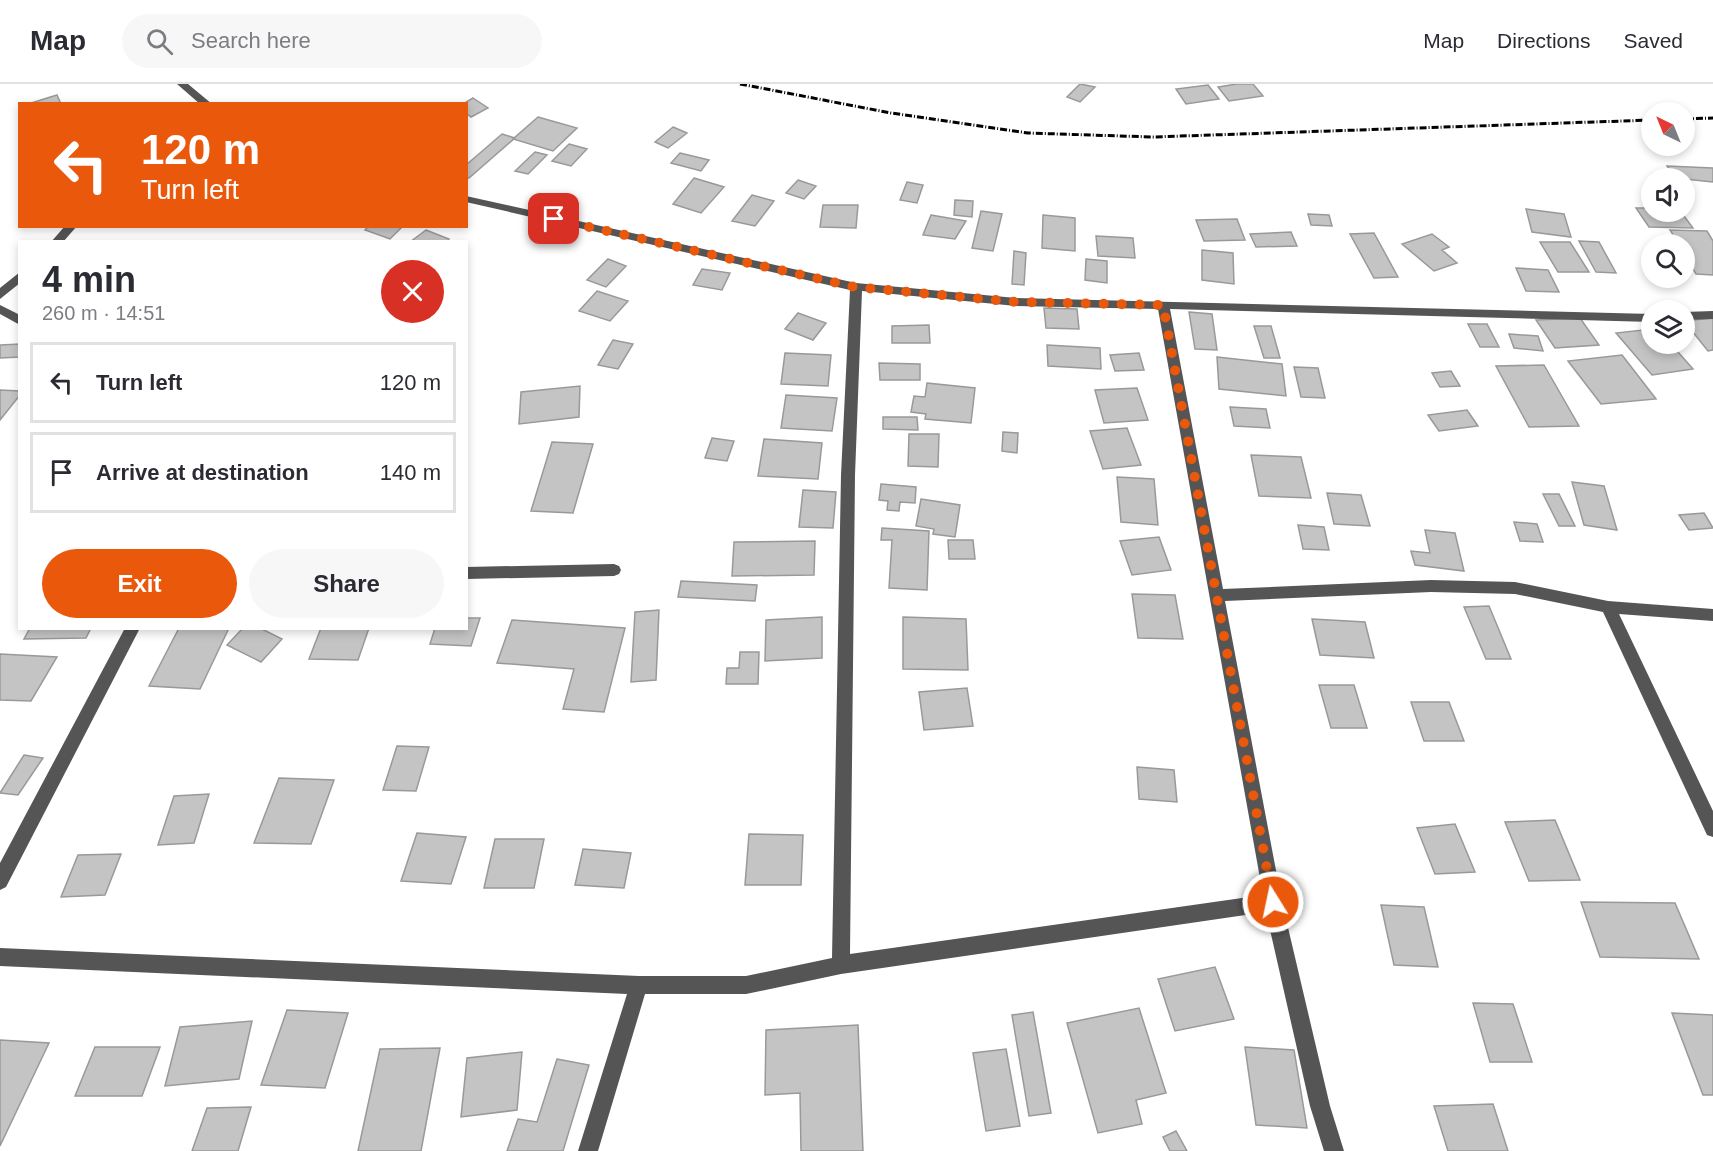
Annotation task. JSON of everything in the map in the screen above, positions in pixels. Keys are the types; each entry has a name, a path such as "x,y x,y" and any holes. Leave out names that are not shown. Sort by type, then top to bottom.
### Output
{"street":[{"path":"182,84 204,102"},
{"path":"468,199 855,287 1016,302 1641,318"},
{"path":"58,240 70,228"},
{"path":"0,295 18,278"},
{"path":"840,965 848,475 855,287"},
{"path":"1163,305 1273,902 1320,1106 1334,1151"},
{"path":"0,309 18,320"},
{"path":"1695,316 1713,315"},
{"path":"468,573 614,570"},
{"path":"1218,595 1431,586 1515,588 1608,607 1713,615"},
{"path":"1608,607 1713,829"},
{"path":"0,881 132,630"},
{"path":"0,957 639,985 746,986 840,965 1273,902"},
{"path":"588,1151 639,985"}],"building":[{"path":"1080,84 1095,87 1080,102 1067,97"},
{"path":"1253,84 1263,96 1229,101 1218,87"},
{"path":"1208,85 1219,99 1186,104 1176,89"},
{"path":"57,95 60,102 34,102"},
{"path":"473,98 488,108 471,117 468,115 466,102"},
{"path":"538,117 577,128 553,151 513,139"},
{"path":"673,127 687,133 668,148 655,142"},
{"path":"502,134 515,138 469,178 468,163"},
{"path":"569,144 587,149 571,166 552,161"},
{"path":"535,152 547,155 528,174 515,171"},
{"path":"680,153 709,160 701,171 671,163"},
{"path":"1667,166 1713,168 1713,182 1695,180 1695,168 1668,168"},
{"path":"694,178 724,187 701,213 673,204"},
{"path":"798,180 816,186 804,199 786,193"},
{"path":"907,182 923,185 917,203 900,200"},
{"path":"752,195 774,201 755,226 732,221"},
{"path":"955,200 973,201 972,217 954,215"},
{"path":"823,205 858,205 856,228 820,227"},
{"path":"1526,209 1564,214 1571,237 1532,232"},
{"path":"981,211 1002,214 993,251 972,248"},
{"path":"1308,214 1329,215 1332,226 1311,225"},
{"path":"931,215 966,221 955,239 923,235"},
{"path":"1043,215 1075,218 1075,251 1042,248"},
{"path":"1237,219 1245,240 1204,241 1196,220"},
{"path":"1646,222 1688,222 1693,228 1649,227"},
{"path":"367,228 401,228 390,239 365,230"},
{"path":"426,230 449,239 448,240 413,240"},
{"path":"1670,230 1707,231 1713,241 1713,275 1695,272 1695,234 1673,234"},
{"path":"1291,232 1297,246 1256,247 1250,234"},
{"path":"1374,233 1398,277 1374,278 1350,234"},
{"path":"1432,234 1449,247 1442,250 1457,263 1434,271 1402,244"},
{"path":"1096,236 1133,238 1135,258 1098,256"},
{"path":"1579,241 1599,242 1616,273 1596,272"},
{"path":"1540,242 1570,242 1589,272 1558,272"},
{"path":"1202,250 1233,253 1234,284 1202,280"},
{"path":"1014,251 1026,253 1024,285 1012,284"},
{"path":"608,259 626,266 606,287 587,280"},
{"path":"1086,259 1107,261 1107,283 1085,280"},
{"path":"1516,268 1548,270 1559,292 1526,291"},
{"path":"702,269 730,273 722,290 693,285"},
{"path":"597,291 628,301 610,321 579,311"},
{"path":"1044,308 1077,309 1079,329 1046,328"},
{"path":"1189,312 1212,314 1217,350 1195,349"},
{"path":"798,313 826,323 813,340 785,329"},
{"path":"1580,318 1599,345 1555,348 1536,320"},
{"path":"1713,318 1713,350 1708,351 1695,335 1695,320"},
{"path":"1468,324 1487,324 1499,347 1480,347"},
{"path":"929,325 930,343 892,343 892,326"},
{"path":"1254,326 1271,326 1280,358 1264,358"},
{"path":"1641,330 1641,354 1680,354 1693,369 1652,375 1616,333"},
{"path":"1509,334 1538,336 1543,351 1514,348"},
{"path":"613,340 633,344 618,369 598,365"},
{"path":"18,344 18,357 0,358 0,345"},
{"path":"1047,345 1100,348 1101,369 1048,366"},
{"path":"785,353 831,355 828,386 781,384"},
{"path":"1139,353 1144,370 1115,371 1110,355"},
{"path":"1622,355 1656,399 1601,404 1568,361"},
{"path":"1217,357 1282,364 1286,396 1219,389"},
{"path":"879,363 920,364 920,380 880,380"},
{"path":"1544,365 1579,426 1529,427 1496,366"},
{"path":"1294,367 1318,368 1325,398 1301,397"},
{"path":"1451,371 1460,386 1440,387 1432,373"},
{"path":"927,383 975,388 971,423 925,419 926,414 911,412 914,396 925,397"},
{"path":"580,386 579,417 519,424 521,392"},
{"path":"1137,388 1148,420 1104,423 1095,390"},
{"path":"0,390 18,391 18,398 0,420"},
{"path":"786,395 837,398 832,431 781,428"},
{"path":"1230,407 1266,409 1270,428 1234,426"},
{"path":"1467,410 1478,426 1439,431 1428,415"},
{"path":"883,417 917,417 918,430 883,429"},
{"path":"1127,428 1141,465 1103,469 1090,431"},
{"path":"1003,432 1018,433 1017,453 1002,451"},
{"path":"909,434 939,434 938,467 908,466"},
{"path":"712,438 734,441 727,461 705,458"},
{"path":"764,439 822,443 818,479 758,476"},
{"path":"552,442 593,444 573,513 531,511"},
{"path":"1251,455 1301,457 1311,498 1259,496"},
{"path":"1117,477 1154,479 1158,525 1121,522"},
{"path":"1572,482 1604,486 1617,530 1584,525"},
{"path":"881,484 916,487 915,503 900,502 899,511 887,510 888,501 879,500"},
{"path":"803,490 836,492 833,528 799,527"},
{"path":"1327,493 1361,495 1370,526 1334,524"},
{"path":"1543,494 1559,494 1575,526 1559,526"},
{"path":"921,499 960,505 955,537 933,534 934,529 916,526"},
{"path":"1704,513 1713,528 1689,530 1679,515"},
{"path":"1514,522 1537,524 1543,542 1520,541"},
{"path":"1298,525 1324,527 1329,550 1303,549"},
{"path":"882,528 929,531 927,590 889,588 892,540 881,540"},
{"path":"1425,530 1455,533 1464,571 1415,565 1411,551 1430,553"},
{"path":"1159,537 1171,570 1132,575 1120,541"},
{"path":"948,540 973,540 975,559 949,559"},
{"path":"815,541 814,575 732,576 734,542"},
{"path":"681,581 757,585 755,601 678,597"},
{"path":"1132,594 1175,595 1183,639 1138,638"},
{"path":"1489,606 1511,659 1486,659 1464,607"},
{"path":"659,610 656,680 631,682 635,612"},
{"path":"822,617 822,658 765,661 766,620"},
{"path":"903,617 966,619 968,670 903,669"},
{"path":"468,618 480,618 471,646 430,644 434,630 468,630"},
{"path":"1312,619 1365,622 1374,658 1320,655"},
{"path":"512,620 625,628 604,712 563,709 574,669 497,663"},
{"path":"29,630 90,630 86,638 24,639"},
{"path":"178,630 228,630 200,689 149,686"},
{"path":"241,630 264,630 282,639 261,662 227,645"},
{"path":"320,630 368,630 358,660 309,659"},
{"path":"740,652 759,652 758,684 726,684 727,668 739,668"},
{"path":"0,654 57,657 31,701 0,700"},
{"path":"1319,685 1354,685 1367,728 1331,728"},
{"path":"967,688 973,726 924,730 919,692"},
{"path":"1411,702 1449,702 1464,741 1424,741"},
{"path":"397,746 429,747 416,791 383,790"},
{"path":"24,755 43,758 18,795 0,793"},
{"path":"1137,767 1174,770 1177,802 1139,799"},
{"path":"279,778 334,780 311,844 254,843"},
{"path":"209,794 194,843 158,845 174,796"},
{"path":"1555,820 1580,880 1529,881 1505,822"},
{"path":"1455,824 1475,872 1435,874 1417,828"},
{"path":"417,833 466,837 451,884 401,881"},
{"path":"749,834 803,835 801,885 745,885"},
{"path":"495,839 544,839 534,888 484,888"},
{"path":"583,849 631,853 624,888 575,885"},
{"path":"121,854 105,895 61,897 78,855"},
{"path":"1581,902 1675,903 1699,959 1600,957"},
{"path":"1381,905 1424,907 1438,967 1394,965"},
{"path":"1215,967 1234,1019 1175,1031 1158,979"},
{"path":"1473,1003 1513,1004 1532,1062 1490,1062"},
{"path":"1139,1008 1166,1093 1136,1100 1142,1124 1098,1133 1067,1023"},
{"path":"287,1010 348,1013 325,1088 261,1085"},
{"path":"1033,1012 1051,1113 1029,1116 1012,1015"},
{"path":"1672,1013 1713,1015 1713,1095 1703,1095"},
{"path":"252,1021 239,1079 165,1086 180,1027"},
{"path":"858,1025 863,1151 801,1151 800,1093 765,1095 766,1030"},
{"path":"0,1040 49,1043 0,1146"},
{"path":"95,1047 160,1047 142,1096 75,1096"},
{"path":"1245,1047 1294,1050 1307,1128 1256,1125"},
{"path":"440,1048 421,1151 358,1151 380,1049"},
{"path":"1006,1049 1020,1126 986,1131 973,1053"},
{"path":"522,1052 517,1110 461,1117 467,1058"},
{"path":"557,1059 589,1065 563,1151 507,1151 518,1119 537,1122"},
{"path":"1493,1104 1508,1151 1448,1151 1434,1106"},
{"path":"251,1107 238,1151 192,1151 207,1108"},
{"path":"1176,1131 1187,1151 1170,1151 1163,1137"}],"railway":[{"path":"740,84 891,113 1028,133 1153,137 1641,120"},
{"path":"1695,119 1713,118"}],"route":[{"path":"554,219 855,287 1016,302 1163,305 1273,902"}]}
